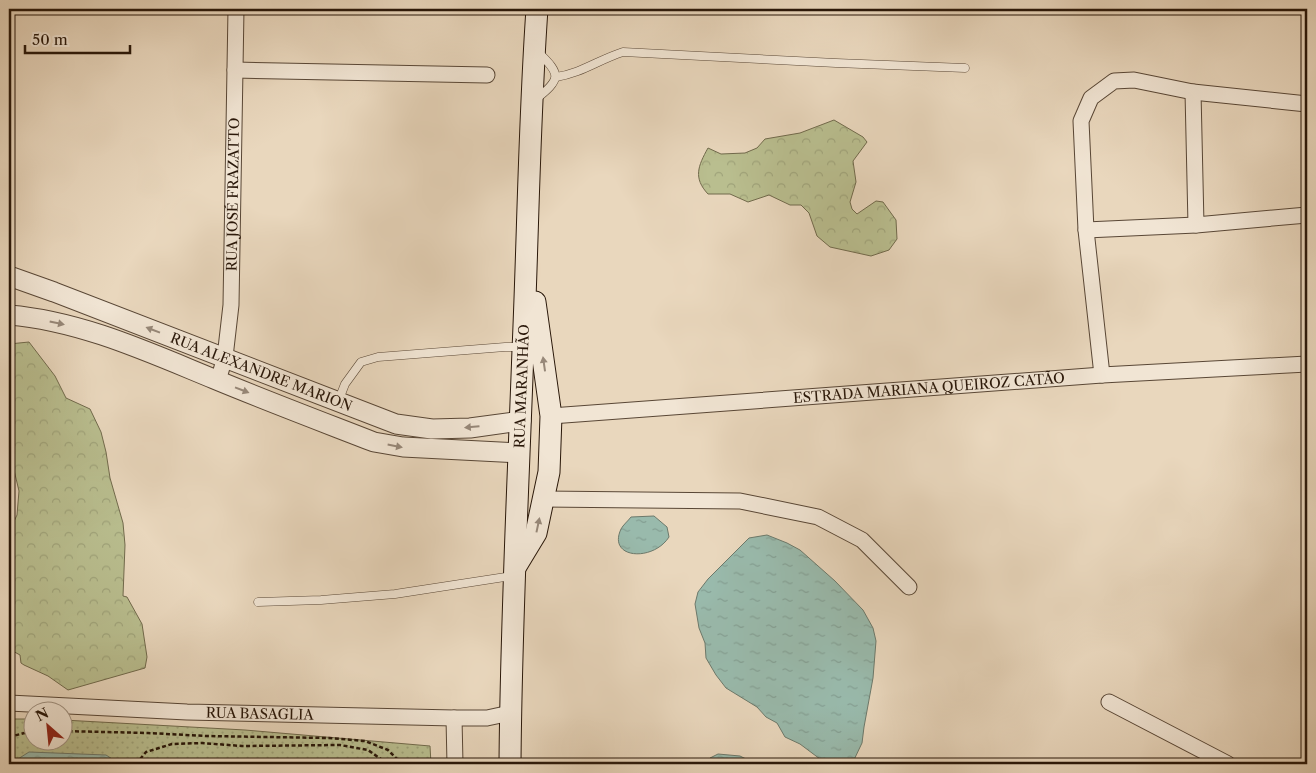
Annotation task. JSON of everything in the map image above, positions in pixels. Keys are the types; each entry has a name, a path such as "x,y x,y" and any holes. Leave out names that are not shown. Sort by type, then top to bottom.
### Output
{"main road":[{"name":"RUA MARANHÃO","path":"510,764 519,454 537,9"},
{"path":"515,572 536,533 549,472 550,449 551,416 527,255"},
{"path":"521,422 551,416"},
{"path":"519,454 550,449"}],"street":[{"name":"RUA JOSÉ FRAZATTO","path":"218,381 225,357 231,305 236,9"},
{"path":"235,70 487,75"},
{"path":"1102,376 1086,230 1081,121 1091,98 1114,81 1134,80 1192,92 1307,104"},
{"path":"1192,92 1196,225"},
{"path":"1086,230 1196,225 1307,215"},
{"name":"RUA ALEXANDRE MARION","path":"9,276 396,424 432,429 470,428 521,422"},
{"name":"RUA ALEXANDRE MARION","path":"9,315 30,317 74,327 131,346 374,442 403,447 519,454"},
{"name":"ESTRADA MARIANA QUEIROZ CATÃO","path":"551,416 1102,376 1307,364"},
{"path":"543,499 740,501 818,517 862,540 909,587"},
{"path":"1109,702 1228,764"},
{"name":"RUA BASAGLIA","path":"9,703 187,712 454,718 487,718 510,713"},
{"path":"454,718 455,764"}],"lane":[{"path":"532,102 554,84 556,77 554,70 534,49"},
{"path":"556,77 590,67 605,58 622,52 965,68"},
{"path":"338,402 345,384 362,362 378,357 524,347"},
{"path":"258,602 321,600 395,594 515,572"}],"path":[{"path":"72,730 356,740 365,741 388,750 402,764"},
{"path":"9,737 22,734"},
{"path":"136,764 146,752 172,744 202,743 242,746 340,746 368,750 388,764"}],"green space":[{"path":"834,120 863,137 867,142 853,161 856,182 850,202 852,209 857,214 876,201 883,202 896,220 897,239 889,250 871,256 830,247 817,236 809,213 801,205 790,205 769,195 748,202 730,194 708,194 700,183 700,166 708,148 721,154 745,153 757,148 765,139 800,133"},
{"path":"29,342 55,376 66,398 90,409 101,432 110,478 123,523 125,545 123,596 127,597 142,624 147,657 145,668 68,690 48,676 21,663 20,655 9,649 9,532 17,515 19,491 14,470 12,448 9,442 9,344"},
{"path":"9,719 22,719 22,750 72,750 72,720 245,730 430,746 431,764 9,764"}],"water":[{"path":"654,516 667,527 669,537 662,545 653,551 634,554 620,546 618,539 621,529 631,517"},
{"path":"767,535 800,550 835,581 863,610 873,628 876,641 873,678 862,743 852,764 832,764 820,759 800,744 785,737 777,723 766,717 757,707 726,688 706,658 705,643 699,628 695,604 698,592 708,579 749,538"},
{"path":"29,752 106,755 117,762 117,764 10,764"},
{"path":"718,754 740,756 756,764 705,764 710,758"},
{"path":"367,760 371,764 306,764 320,761"}]}
